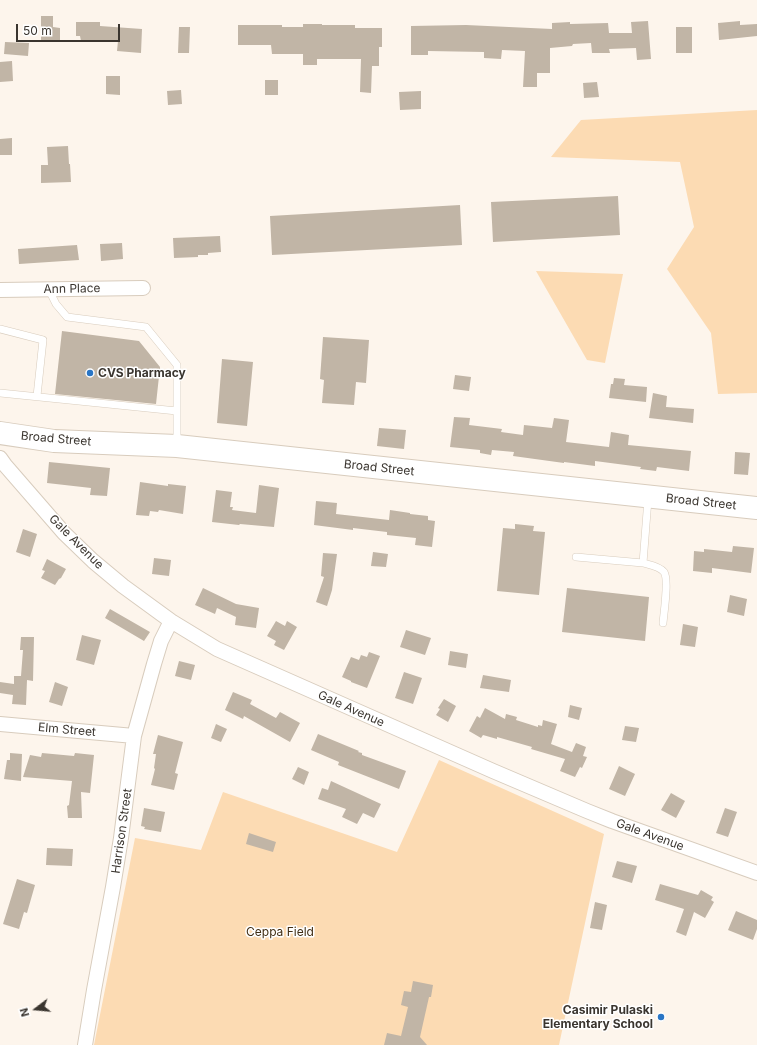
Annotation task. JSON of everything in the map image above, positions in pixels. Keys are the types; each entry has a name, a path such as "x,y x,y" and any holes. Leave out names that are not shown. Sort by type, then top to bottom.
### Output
{"main road":[{"name":"Broad Street","path":"0,433 54,441 177,446 757,508"}],"street":[{"name":"Ann Place","path":"0,290 143,288"},
{"name":"Gale Avenue","path":"0,458 64,533 93,561 123,586 171,621 217,649 493,772 612,821 757,873"},
{"name":"Harrison Street","path":"85,1045 121,838 134,736 161,641 171,621"},
{"name":"Elm Street","path":"0,724 134,736"}],"lane":[{"path":"49,290 56,304 67,317 146,327 178,365 177,446"},
{"path":"0,329 42,340 37,396"},
{"path":"0,393 177,410"},
{"path":"643,563 648,496"},
{"path":"576,557 643,563 657,567 664,572 667,579 663,623"}],"green space":[{"path":"757,110 757,393 718,394 711,333 667,269 694,227 680,162 551,157 581,120"},
{"path":"536,271 623,274 605,363 587,360"},
{"name":"Ceppa Field","path":"439,760 604,834 559,1045 94,1045 135,838 201,850 223,792 397,852"}],"building":[{"path":"41,16 53,16 53,27 60,28 60,41 41,41"},
{"path":"648,21 651,59 637,60 636,48 609,49 610,53 592,53 591,43 550,48 550,73 537,73 537,87 523,87 525,51 502,50 501,59 484,58 484,52 428,51 428,55 411,55 411,26 466,25 552,29 552,23 608,23 609,33 632,33 631,22"},
{"path":"740,21 740,25 757,24 757,36 719,40 718,23"},
{"path":"76,22 100,22 100,26 142,29 141,53 117,51 118,41 81,41 80,36 76,36"},
{"path":"303,24 355,25 355,28 382,28 382,47 379,47 379,66 372,66 371,93 360,92 361,59 317,59 317,65 303,65 303,54 272,54 271,45 238,45 238,25 282,25 282,27 303,27"},
{"path":"179,27 190,27 189,53 178,53"},
{"path":"676,27 692,27 692,53 676,53"},
{"path":"5,42 29,43 28,56 4,54"},
{"path":"12,61 13,81 0,82 0,62"},
{"path":"106,76 120,76 120,95 106,94"},
{"path":"265,80 278,80 278,95 265,95"},
{"path":"597,82 599,97 584,98 583,83"},
{"path":"181,90 182,104 168,105 167,91"},
{"path":"421,91 421,109 400,110 399,92"},
{"path":"12,138 12,155 0,155 0,139"},
{"path":"68,146 71,182 41,183 41,165 48,165 47,147"},
{"path":"618,196 620,235 493,242 491,202"},
{"path":"460,205 462,245 272,255 270,216"},
{"path":"220,236 221,252 208,253 208,255 198,255 198,257 174,258 173,238"},
{"path":"122,243 123,259 101,261 100,244"},
{"path":"77,245 79,260 19,264 18,249"},
{"path":"62,331 139,341 160,367 156,404 55,394"},
{"path":"323,337 369,340 366,383 356,382 354,405 322,403 324,380 320,379"},
{"path":"222,359 253,362 247,426 217,423"},
{"path":"455,375 471,377 469,391 453,389"},
{"path":"614,378 625,379 624,385 647,387 646,402 609,398 611,384 613,384"},
{"path":"653,393 667,396 666,407 694,409 693,423 649,418"},
{"path":"454,417 470,418 469,425 502,429 501,432 523,435 524,425 552,428 554,418 569,420 566,442 609,447 611,432 629,435 628,445 691,451 689,471 657,467 656,471 640,469 641,467 595,461 595,466 564,463 513,456 514,452 492,450 491,455 480,453 480,450 450,447"},
{"path":"379,428 406,430 404,449 377,446"},
{"path":"735,452 750,453 748,475 734,474"},
{"path":"49,462 110,468 107,496 90,495 91,488 47,483"},
{"path":"140,482 168,486 168,484 186,486 183,514 159,510 158,512 150,511 149,516 136,515"},
{"path":"259,485 279,488 274,527 212,522 216,490 232,492 230,507 233,507 232,510 256,513"},
{"path":"316,501 337,503 336,514 389,520 390,510 428,516 428,520 435,521 432,547 415,545 416,538 387,535 387,532 353,528 353,530 314,525"},
{"path":"515,524 534,526 533,531 545,532 539,595 497,591 503,528 515,529"},
{"path":"23,529 37,534 30,557 16,552"},
{"path":"733,546 754,548 751,573 712,568 712,573 693,571 694,551 704,552 704,549 732,552"},
{"path":"373,552 388,554 386,567 371,566"},
{"path":"323,553 337,554 332,590 327,606 316,602 324,577 321,576"},
{"path":"154,558 171,560 169,576 152,574"},
{"path":"47,559 66,569 55,585 41,578 45,571 42,570"},
{"path":"203,588 236,604 259,608 256,628 235,625 236,617 217,608 215,614 195,605"},
{"path":"567,588 649,597 645,641 562,632"},
{"path":"730,595 747,599 744,616 727,612"},
{"path":"110,609 150,632 144,641 105,618"},
{"path":"276,621 285,626 287,621 297,627 284,650 274,645 276,641 267,636"},
{"path":"683,624 698,627 695,647 680,645"},
{"path":"406,630 431,638 425,655 400,647"},
{"path":"82,635 101,640 94,665 76,660"},
{"path":"21,637 34,637 33,681 27,680 26,705 12,704 13,695 0,693 0,682 14,684 14,676 21,676 23,650 20,650"},
{"path":"450,651 468,654 466,668 448,665"},
{"path":"369,652 380,656 367,688 342,677 351,657 359,660 361,655 367,657"},
{"path":"179,661 195,665 191,680 175,676"},
{"path":"404,672 422,678 413,704 395,698"},
{"path":"483,675 511,680 509,692 480,688"},
{"path":"55,682 68,687 62,706 49,702"},
{"path":"233,692 252,700 250,704 276,718 280,712 300,723 290,742 244,716 243,719 225,710"},
{"path":"444,699 456,706 448,722 436,715 440,709 438,708"},
{"path":"570,705 582,708 579,720 568,717"},
{"path":"485,708 505,719 506,714 517,717 516,720 538,727 538,725 542,726 543,720 557,724 551,744 572,752 576,743 586,747 583,756 587,757 582,768 580,767 575,777 560,771 565,759 531,749 532,747 497,737 497,739 483,735 481,738 469,731 477,716 480,718"},
{"path":"216,724 227,729 221,742 211,738"},
{"path":"625,726 639,728 636,742 622,740"},
{"path":"318,734 359,751 358,752 362,753 362,755 406,771 399,789 338,765 339,762 311,750"},
{"path":"158,735 183,742 175,773 178,774 174,790 151,785 155,769 156,754 153,754"},
{"path":"10,753 22,754 21,781 4,779 7,760 10,760"},
{"path":"42,753 74,756 75,753 94,755 90,793 81,792 82,818 68,818 67,806 69,805 72,781 23,777 30,755 41,757"},
{"path":"619,766 635,774 625,796 609,789"},
{"path":"298,767 309,772 304,785 292,779"},
{"path":"331,781 381,804 374,818 363,813 357,824 342,817 346,809 318,799 322,788 328,790"},
{"path":"671,793 685,801 676,818 661,810"},
{"path":"144,808 165,812 161,832 144,829 145,827 141,826"},
{"path":"725,808 737,812 728,837 716,833"},
{"path":"249,833 276,842 273,852 246,844"},
{"path":"47,848 73,849 72,866 46,865"},
{"path":"617,861 637,866 632,883 612,877"},
{"path":"17,879 35,885 27,913 24,912 19,929 3,924"},
{"path":"660,884 698,895 701,890 713,897 711,900 714,902 705,918 694,912 686,936 676,932 684,909 655,900"},
{"path":"595,902 607,905 602,930 590,928"},
{"path":"736,911 757,920 757,929 753,940 728,930"},
{"path":"413,981 433,985 420,1037 427,1045 384,1045 387,1033 401,1036 408,1007 401,1005 404,991 411,992"}],"place":[{"name":"CVS Pharmacy","path":"90,373"},
{"name":"Casimir Pulaski Elementary School","path":"661,1017"}]}
